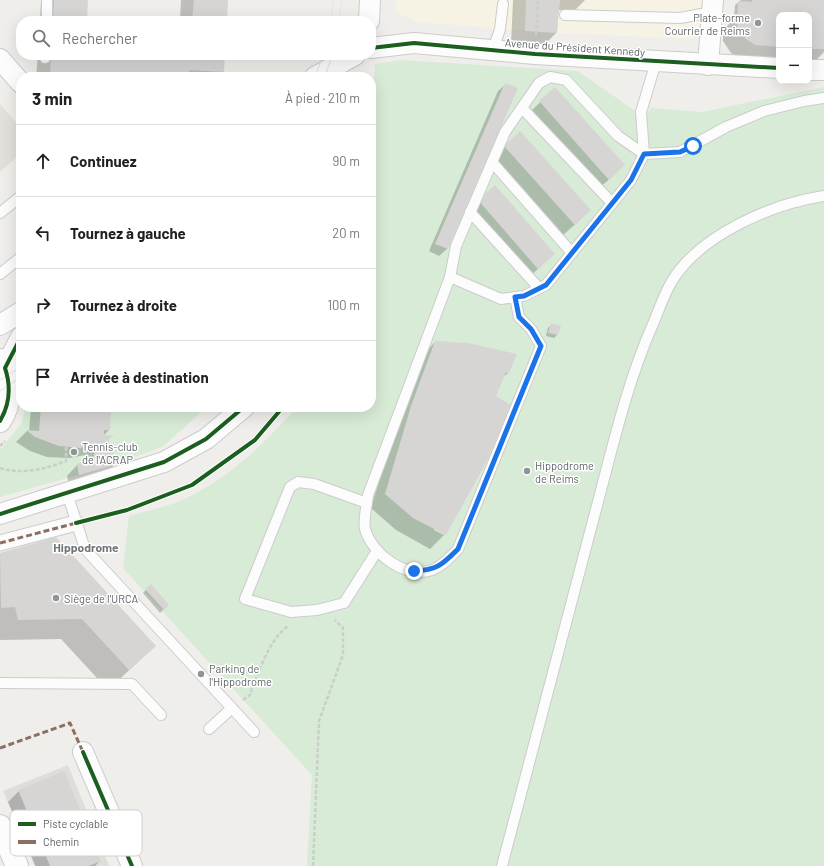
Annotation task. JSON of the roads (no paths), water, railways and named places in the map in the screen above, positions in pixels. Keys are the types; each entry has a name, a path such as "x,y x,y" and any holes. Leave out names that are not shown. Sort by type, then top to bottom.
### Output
{"street":[{"path":"369,16 370,0"},
{"path":"708,66 712,6"},
{"name":"Avenue du Président Kennedy","path":"376,47 414,43 535,54 708,66 776,68"},
{"path":"0,52 16,76"},
{"path":"0,59 16,77"},
{"path":"327,72 345,65"},
{"path":"812,70 824,70"},
{"path":"0,325 16,315"},
{"path":"0,421 5,414 9,396 9,385 2,364 16,344"},
{"path":"0,514 164,462 206,439 238,412"},
{"path":"0,543 76,523"},
{"path":"83,752 108,810"},
{"path":"0,826 10,850"},
{"path":"13,856 17,866"},
{"path":"128,856 132,866"}],"lane":[{"path":"46,16 47,0"},
{"path":"493,50 500,29 503,4"},
{"path":"565,15 680,18 712,6"},
{"name":"Avenue du Président Kennedy","path":"644,154 641,112 656,62"},
{"path":"515,297 519,317 531,329 541,346 458,549 443,564 431,570 414,571 395,565 377,551 365,528 368,495 450,277 456,246 470,212 505,132 539,83 550,77 566,80 618,136 644,154 680,152 726,127 764,111 804,101 824,98"},
{"path":"522,108 612,203"},
{"path":"450,277 501,299 524,296 546,285 631,180 644,154"},
{"path":"492,162 572,253"},
{"path":"502,866 616,434 640,354 673,280 694,256 715,238 746,221 778,208 807,199 824,196"},
{"path":"0,213 16,200"},
{"path":"470,212 539,288"},
{"path":"0,274 16,261"},
{"path":"367,503 314,484 298,482 290,487 246,598 291,612 317,610 344,603 377,551"},
{"path":"67,493 85,549 254,732"},
{"path":"0,683 132,684 161,715"},
{"path":"209,729 232,708"}],"tram line":[{"path":"331,16 333,0"},
{"path":"340,16 342,0"},
{"path":"317,72 321,60"},
{"path":"327,72 330,60"},
{"path":"0,380 16,370"},
{"path":"0,391 16,380"}],"place":[{"name":"Plate-forme Courrier de Reims","path":"758,23"},
{"name":"Tennis-club de l'ACRAP","path":"74,452"},
{"name":"Hippodrome de Reims","path":"527,471"},
{"name":"Siège de l'URCA","path":"56,598"},
{"name":"Parking de l'Hippodrome","path":"201,674"}],"district":[{"name":"Hippodrome","path":"86,547"}]}
